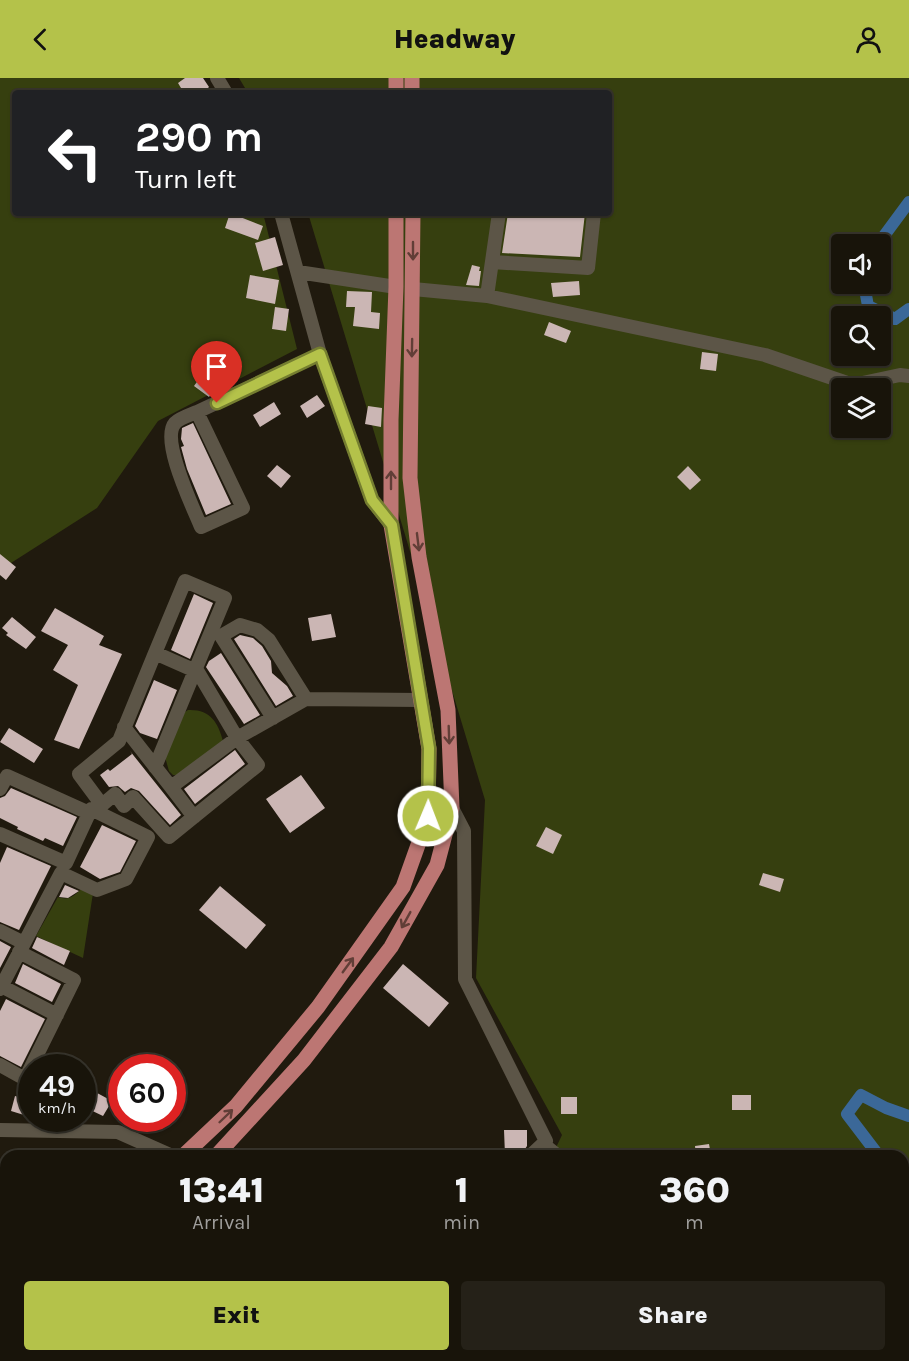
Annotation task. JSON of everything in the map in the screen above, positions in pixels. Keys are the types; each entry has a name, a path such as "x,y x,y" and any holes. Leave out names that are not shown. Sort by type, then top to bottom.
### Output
{"main road":[{"path":"189,1150 236,1106 318,1007 403,887 428,816 429,748 392,525 391,420 396,216"},
{"path":"222,1150 304,1060 391,947 437,865 452,808 448,711 419,557 410,477 412,216"}],"street":[{"path":"283,216 320,354 372,500 392,525"},
{"path":"487,296 499,216"},
{"path":"492,262 588,268 594,216"},
{"path":"297,272 396,287"},
{"path":"413,289 487,296 765,355 853,384 900,375 909,376"},
{"path":"197,412 243,508 201,527 172,450 172,431 176,423 197,412 320,354"},
{"path":"155,653 194,670 198,672 237,738 258,765 169,837 133,797 124,806 115,794 102,805 79,774 119,741 124,727 185,581 225,598 216,634 194,670 155,767"},
{"path":"216,634 240,625 257,630 269,640 306,699"},
{"path":"216,634 273,718"},
{"path":"171,787 237,738 306,699 421,700"},
{"path":"124,727 194,817"},
{"path":"0,789 7,776 89,813"},
{"path":"452,808 464,831 465,979 546,1141 536,1150"},
{"path":"2,839 63,868 97,890 126,879 148,837 91,809 63,868 1,985 57,1015"},
{"path":"0,931 74,980 25,1079 0,1065"},
{"path":"0,1130 118,1132 158,1150"},
{"path":"543,1144 550,1150"}],"green space":[{"path":"0,78 193,78 200,90 12,90 12,216 264,216 297,349 158,421 97,508 0,570"},
{"path":"239,78 909,78 909,1150 555,1150 562,1135 476,978 485,800 309,216 612,216 612,90 246,90"},
{"path":"188,710 202,712 212,718 219,728 223,741 177,775 173,775 169,771 165,757 185,712"},
{"path":"81,889 93,893 83,958 36,936 58,897 71,897"}],"building":[{"path":"185,78 203,78 209,87 208,90 182,90 178,83"},
{"path":"229,216 238,216 263,226 258,240 225,228"},
{"path":"508,216 585,216 580,257 502,253"},
{"path":"275,237 283,265 263,271 255,243"},
{"path":"472,265 480,267 479,286 466,285"},
{"path":"250,275 279,280 275,304 246,298"},
{"path":"579,281 580,295 553,297 551,283"},
{"path":"347,291 372,292 371,312 380,313 379,329 353,326 355,307 346,307"},
{"path":"275,307 289,309 286,331 272,329"},
{"path":"549,322 571,331 566,343 544,335"},
{"path":"702,352 718,354 716,371 700,369"},
{"path":"204,372 219,382 209,397 194,386"},
{"path":"317,395 325,406 307,418 300,406"},
{"path":"274,402 281,414 260,427 253,415"},
{"path":"368,406 382,408 381,427 365,424"},
{"path":"193,423 231,504 206,515 187,469 181,447 184,446 181,439 182,428"},
{"path":"277,465 291,476 281,488 267,476"},
{"path":"688,466 701,480 690,490 677,477"},
{"path":"0,554 16,567 6,580 0,575"},
{"path":"194,594 213,603 190,659 171,650"},
{"path":"55,608 104,636 99,645 122,654 79,749 54,740 78,685 53,670 68,645 41,631"},
{"path":"331,614 336,637 312,641 308,618"},
{"path":"12,617 36,637 26,649 6,635 8,633 2,628"},
{"path":"240,635 253,638 262,646 271,661 272,673 287,686 293,696 276,706 234,639"},
{"path":"221,653 260,715 244,724 206,667 209,661"},
{"path":"154,680 177,690 157,739 140,733 135,726"},
{"path":"9,728 43,749 34,763 0,742"},
{"path":"235,750 245,764 195,804 184,789"},
{"path":"130,751 181,815 170,825 139,791 131,788 125,792 118,786 109,787 100,775 108,769 110,771 132,754"},
{"path":"301,775 325,808 290,833 266,799"},
{"path":"11,788 77,817 63,846 45,838 43,841 0,818 0,798 5,796"},
{"path":"102,825 136,841 120,872 100,879 80,867"},
{"path":"546,827 562,835 553,854 536,846"},
{"path":"7,847 51,866 19,930 0,922 0,863"},
{"path":"763,873 784,879 780,892 759,885"},
{"path":"65,885 79,891 68,898 59,897"},
{"path":"220,886 266,925 246,949 199,910"},
{"path":"37,937 70,951 64,965 32,948"},
{"path":"0,941 11,947 0,968"},
{"path":"23,964 61,984 52,1002 15,983"},
{"path":"403,964 449,1003 429,1027 383,988"},
{"path":"6,999 45,1019 28,1054 18,1054 18,1065 0,1056 0,1011"},
{"path":"96,1092 108,1099 108,1108 103,1116 96,1113"},
{"path":"732,1095 751,1095 751,1110 732,1110"},
{"path":"15,1096 18,1097 18,1113 11,1111"},
{"path":"561,1097 577,1097 577,1114 561,1114"},
{"path":"504,1130 527,1130 527,1146 524,1150 505,1150"},
{"path":"709,1144 710,1150 695,1150 695,1146"}],"waterway":[{"path":"885,234 909,202"},
{"path":"866,294 868,306 895,319 909,309"},
{"path":"874,1150 847,1114 861,1095 886,1108 909,1116"}],"route":[{"path":"217,403 320,354 372,500 392,525 429,748 428,816"}]}
